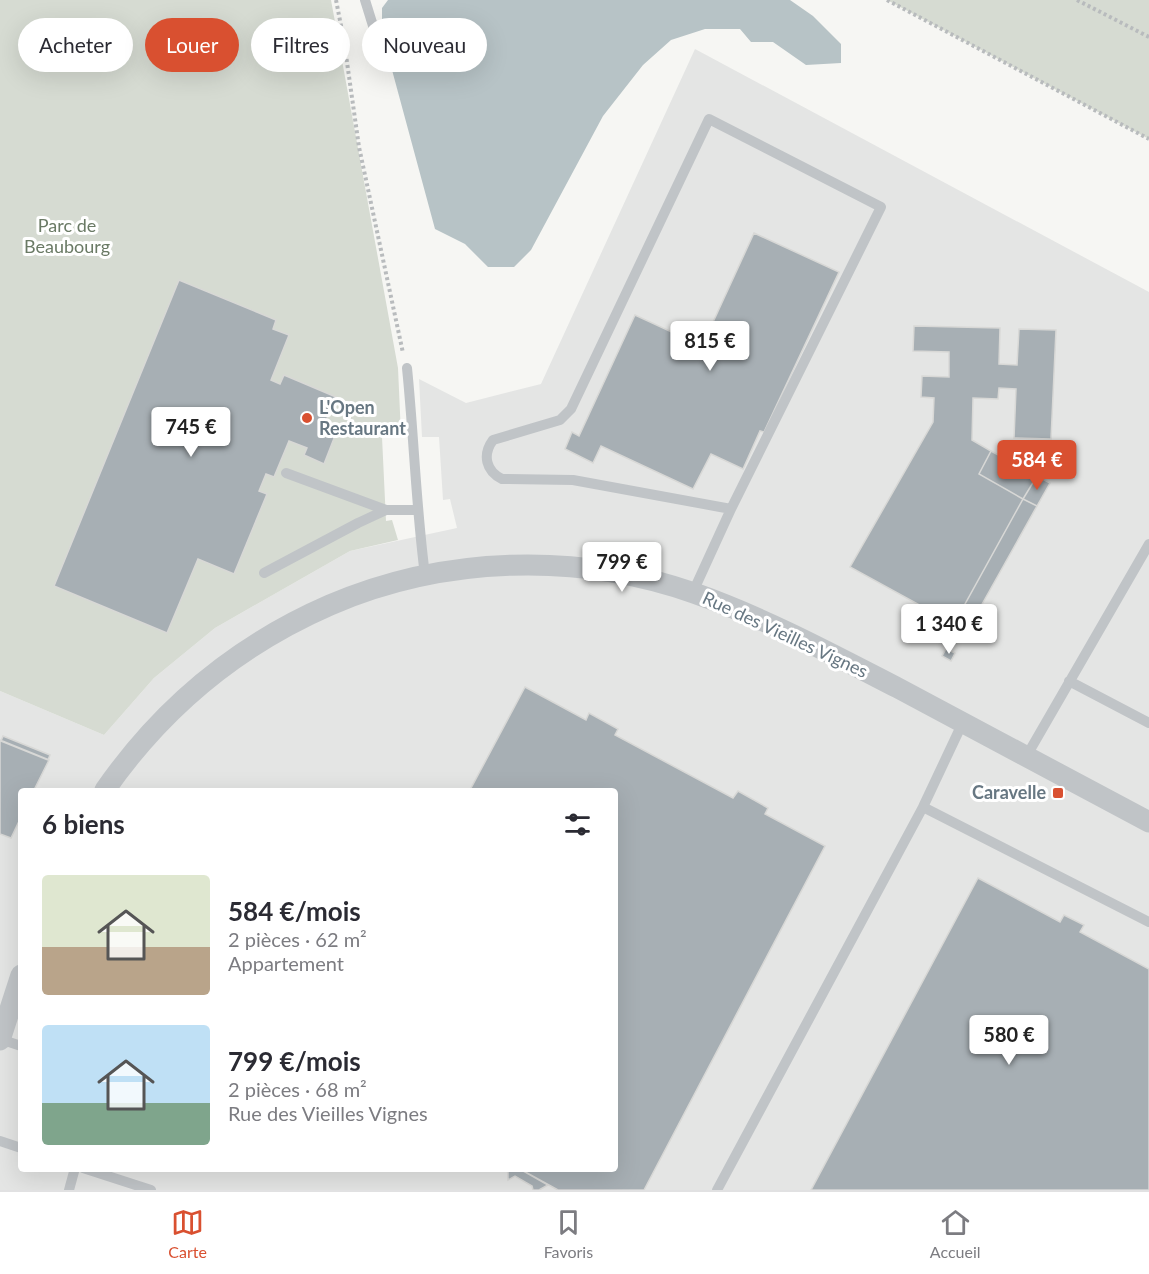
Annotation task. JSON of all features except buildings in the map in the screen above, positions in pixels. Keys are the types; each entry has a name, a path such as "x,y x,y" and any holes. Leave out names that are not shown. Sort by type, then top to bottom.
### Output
{"street":[{"name":"Rue des Vieilles Vignes","path":"106,788 157,724 209,677 253,645 288,625 346,598 424,575 471,567 562,566 627,574 693,592 737,609 799,637 1149,822"},
{"path":"0,1040 18,984"}],"lane":[{"path":"365,0 371,18"},
{"path":"693,592 730,510 881,207 710,119 571,409 560,420 493,440 487,452 487,459 488,467 495,476 502,480 573,480 730,510"},
{"path":"407,368 424,575"},
{"path":"286,473 386,510 417,510"},
{"path":"264,573 386,510"},
{"path":"1026,757 1149,544"},
{"path":"1069,681 1149,723"},
{"path":"717,1190 924,807 963,722"},
{"path":"924,807 1149,922"},
{"path":"0,1040 18,1045"},
{"path":"0,1141 18,1147"},
{"path":"69,1190 74,1172"},
{"path":"95,1172 151,1190"}],"path":[{"path":"336,0 359,147 407,368"},
{"path":"887,0 1149,139"},
{"path":"1077,0 1149,37"}],"shaded area":[{"path":"388,0 790,0 813,16 841,44 841,63 806,65 773,42 751,42 740,29 705,29 671,40 643,65 603,116 531,250 514,267 488,267 465,244 435,229 393,72 487,72 487,18 382,18 382,8"},
{"path":"695,49 1149,292 1149,1190 0,1190 0,691 104,735 154,678 215,628 350,551 457,528 450,499 443,500 439,437 422,437 419,379 466,403 541,384"}],"green space":[{"name":"Parc de Beaubourg","path":"0,0 331,0 334,18 251,18 251,72 344,72 398,368 401,435 382,437 386,521 392,520 398,540 350,551 215,628 154,678 104,735 0,691"},
{"path":"887,0 1149,0 1149,139"}],"place":[{"name":"L'Open Restaurant","path":"307,418"},
{"name":"Caravelle","path":"1058,793"}]}
